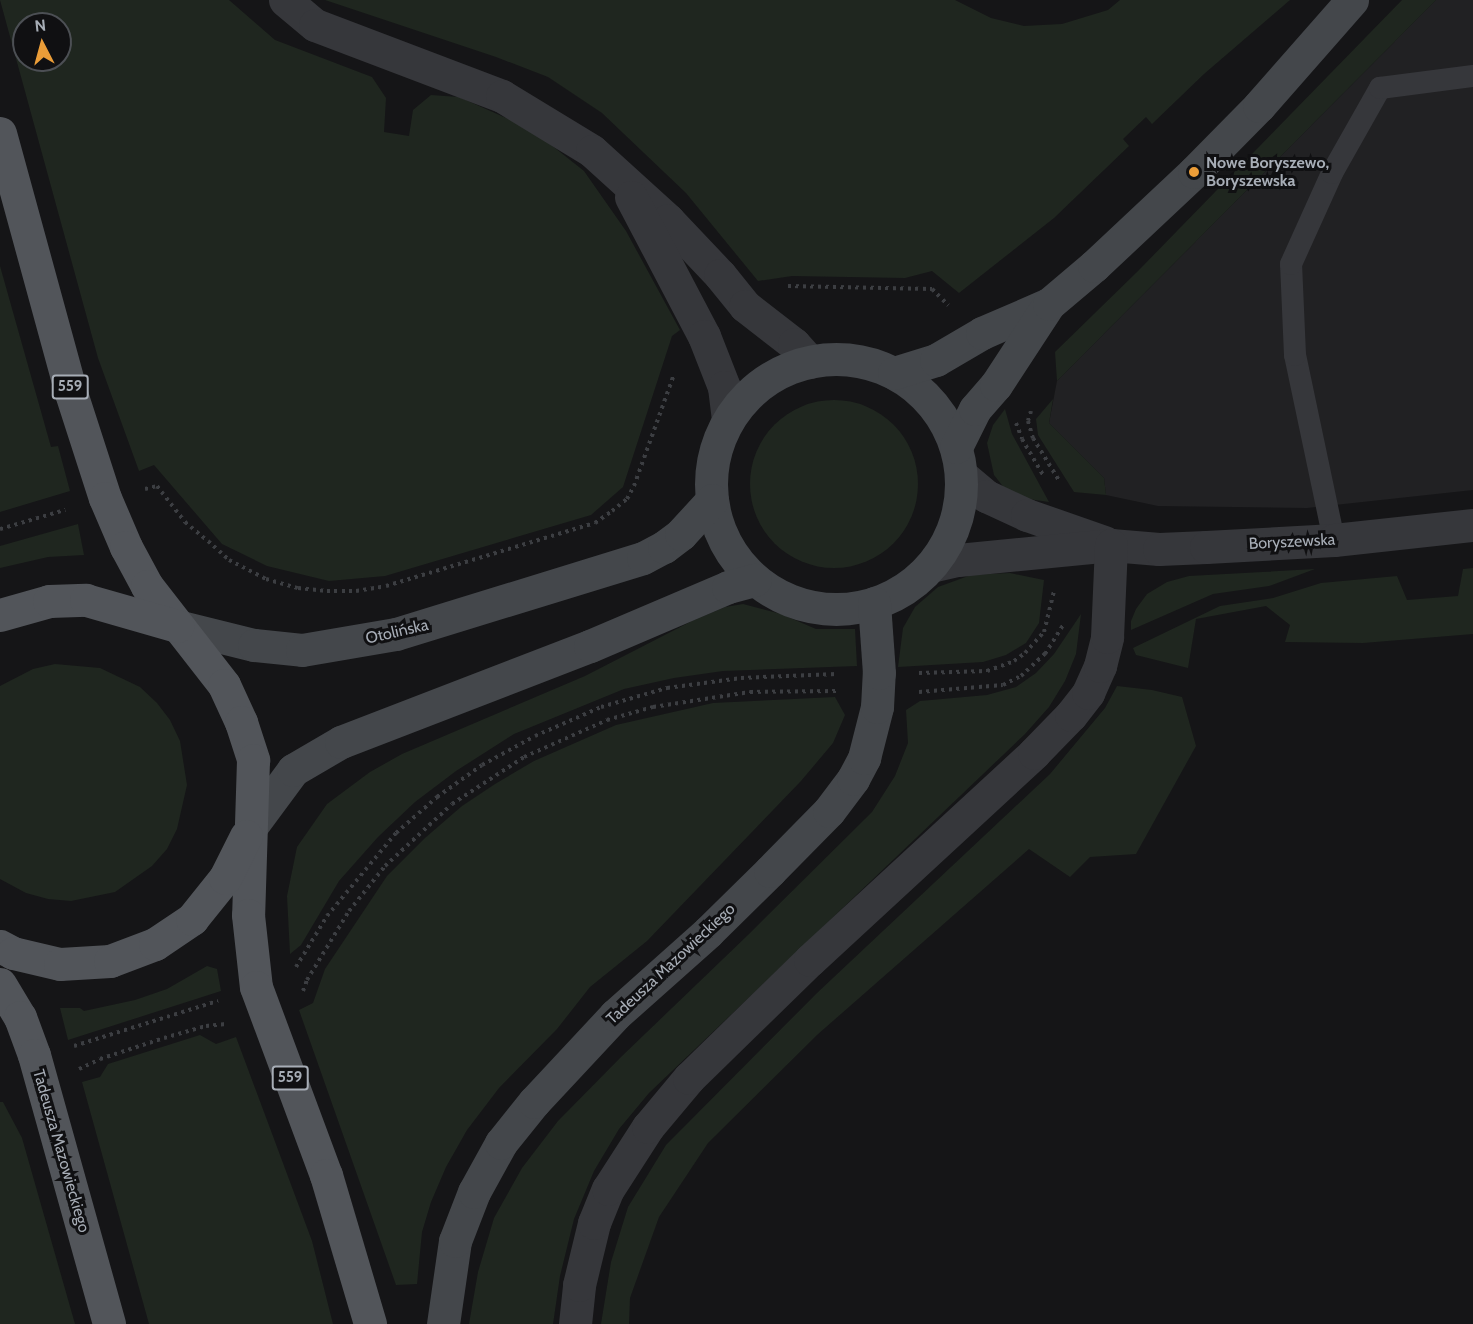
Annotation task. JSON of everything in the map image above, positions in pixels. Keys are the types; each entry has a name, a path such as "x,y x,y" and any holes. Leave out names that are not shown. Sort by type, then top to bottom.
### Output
{"main road":[{"path":"958,461 975,409 996,385 1050,304 1095,266 1194,172 1259,106 1352,0"},
{"name":"559","path":"0,133 71,393 105,498 126,547 147,586 224,685 241,722 253,760 248,915 256,987 326,1175 370,1324"},
{"path":"894,373 936,360 991,329 1050,304"},
{"path":"839,358 867,363 894,373 915,387 932,404 946,424 958,461 961,499 955,523 945,545 931,566 905,588 874,603 843,609 812,606 782,597 755,580 726,544 712,500 711,472 717,445 728,420 750,393 778,373 810,362 839,358"},
{"name":"Otolińska","path":"177,626 254,645 302,650 396,634 613,568 664,547 681,534 712,500"},
{"path":"251,827 293,770 341,742 590,646 728,587 755,580"},
{"path":"0,615 49,601 86,600 177,626"},
{"name":"Tadeusza Mazowieckiego","path":"443,1324 455,1241 474,1192 501,1143 534,1102 615,1015 708,932 829,811 853,778 864,758 877,708 879,673 874,603"},
{"name":"559","path":"0,946 13,953 60,964 110,961 154,944 192,919 225,878 251,827"},
{"name":"Tadeusza Mazowieckiego","path":"0,984 20,1017 34,1055 109,1324"}],"street":[{"path":"285,0 315,25 502,96 592,151 668,220 720,275 745,306 794,344 810,362"},
{"path":"620,177 704,336 724,387 728,420"},
{"name":"Boryszewska","path":"958,461 986,496 1055,538"},
{"name":"Boryszewska","path":"931,566 1055,538 1159,549 1334,540 1473,525"},
{"path":"575,1324 579,1285 594,1223 608,1190 648,1127 689,1078 818,951 1034,753 1071,715 1088,693 1100,666 1107,637 1111,545"}],"lane":[{"path":"1334,540 1295,355 1291,264 1332,173 1380,88 1473,76"}],"path":[{"path":"34,1055 149,1024 292,972 307,952 327,916 396,833 437,797 482,765 545,730 601,707 667,688 741,678 987,671 1000,667 1025,653 1044,632 1049,619 1054,586 1056,502 1051,488 1022,439 1010,404 996,385"}],"shaded area":[{"path":"0,0 229,0 275,40 372,77 386,98 384,132 409,136 413,110 431,95 459,97 531,129 584,171 626,231 680,330 672,336 623,487 591,515 385,576 329,581 267,566 222,544 154,465 139,471 98,358 20,72 72,72 72,12 12,12 12,44"},
{"path":"325,0 955,0 991,18 1024,26 1062,24 1108,10 1120,0 1290,0 1204,74 1152,124 1146,117 1123,139 1129,146 1054,218 959,293 932,271 905,278 792,276 758,281 686,193 602,113 548,77 496,57"},
{"path":"1402,0 1436,0 1057,381 1055,352 1139,270"},
{"path":"1436,0 1473,0 1473,490 1307,508 1158,506 1106,495 1104,478 1049,423 1057,381"},
{"path":"0,266 51,447 58,446 70,491 0,512"},
{"path":"1053,399 1049,423 1104,478 1106,495 1074,492 1038,435 1036,419"},
{"path":"834,400 850,401 866,406 894,424 912,452 917,468 917,500 912,516 894,544 866,562 850,567 834,568 818,567 802,562 774,544 756,516 751,500 750,484 751,468 756,452 774,424 802,406 818,401"},
{"path":"1005,409 1012,434 1049,502 1021,498 1005,489 994,475 987,443 993,425"},
{"path":"78,524 84,555 48,557 0,568 0,546"},
{"path":"1473,568 1473,634 1363,643 1285,642 1290,625 1266,606 1196,619 1188,668 1136,655 1133,648 1220,606 1273,598 1321,583 1397,576 1407,600 1458,596 1463,569"},
{"path":"1315,569 1269,586 1213,594 1131,630 1131,621 1136,609 1147,594 1167,582 1189,576"},
{"path":"1010,573 1044,580 1039,623 1026,643 1006,655 983,662 898,667 903,628 915,607 938,587 971,575"},
{"path":"743,604 781,614 816,629 855,629 857,666 723,671 674,678 624,689 514,734 456,771 415,802 378,837 339,881 301,945 290,954 287,896 297,847 327,804 370,772 402,754 585,676 692,621 725,607"},
{"path":"1081,614 1076,654 1065,681 1049,707 1025,734 649,1093 619,1129 594,1171 574,1219 560,1276 553,1324 469,1324 478,1272 494,1218 522,1168 558,1121 872,812 895,776 908,743 906,710 920,701 987,695 1016,687 1036,673 1054,654"},
{"path":"55,664 100,668 140,687 157,703 170,720 180,741 187,785 177,829 167,849 152,866 115,892 71,901 48,899 26,893 0,879 0,686 33,669"},
{"path":"1117,686 1152,690 1182,697 1196,746 1136,854 1090,857 1070,877 1029,849 817,1035 708,1143 659,1217 630,1298 629,1324 601,1324 611,1262 628,1207 666,1145 817,993 1050,774 1105,708"},
{"path":"835,697 845,715 833,743 801,781 647,941 590,987 557,1029 499,1088 467,1130 446,1167 431,1202 422,1232 417,1284 396,1285 299,1010 313,1003 325,969 387,876 425,838 462,806 495,784 534,761 616,725 713,703"},
{"path":"207,966 217,969 221,991 68,1040 60,1008 80,1008 84,1011 135,1000 167,989"},
{"path":"200,1035 216,1044 236,1037 312,1241 333,1324 149,1324 82,1082 100,1077 108,1064"},
{"path":"0,1102 3,1102 22,1138 75,1324 0,1324"}],"place":[{"name":"Nowe Boryszewo, Boryszewska","path":"1194,172"}]}
